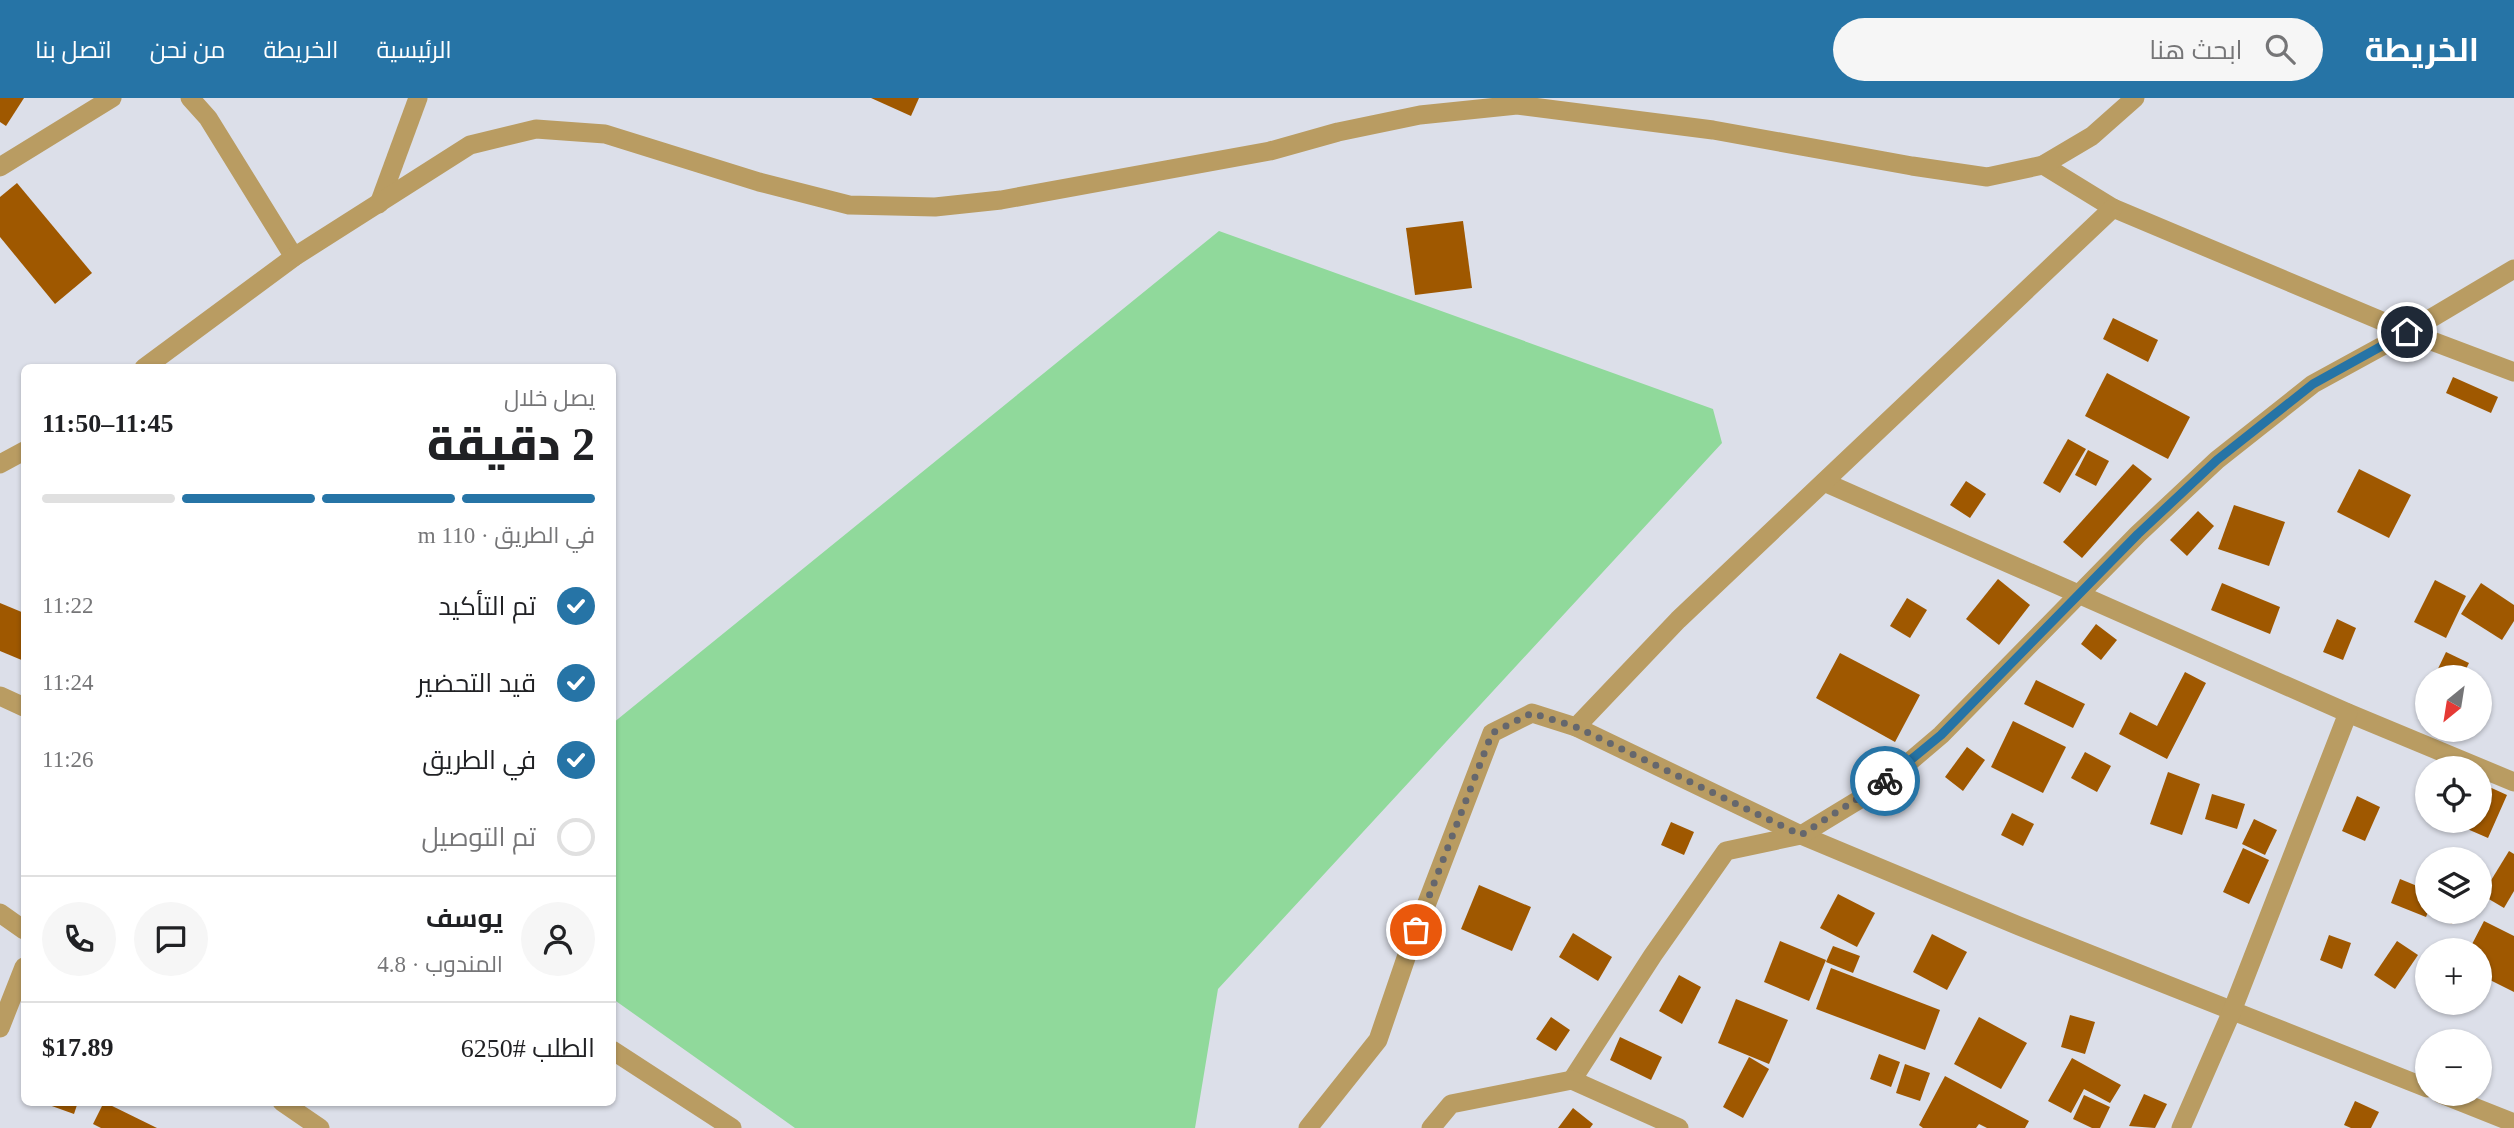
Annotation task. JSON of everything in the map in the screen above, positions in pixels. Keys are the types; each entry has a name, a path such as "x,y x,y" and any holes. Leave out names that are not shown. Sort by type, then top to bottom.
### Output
{"street":[{"path":"0,167 112,98"},
{"path":"190,98 208,118 294,257"},
{"path":"379,204 418,98"},
{"path":"149,364 294,257 470,145 536,129 605,134 759,182 849,205 935,207 1014,198 1270,151 1338,132 1420,115 1518,101 1713,130 1987,177 2043,165 2092,136 2135,98"},
{"path":"2043,165 2113,208 2407,332 2514,372"},
{"path":"1576,727 1678,620 2113,208"},
{"path":"1572,1080 1653,954 1726,851 1801,835 1885,781 1941,735 2138,534 2217,460 2313,384 2514,269"},
{"path":"0,464 21,453"},
{"path":"1824,482 2348,713 2514,782"},
{"path":"0,696 21,706"},
{"path":"1308,1128 1378,1040 1407,955 1492,733 1532,713 1576,727 1801,835 2019,926 2415,1083"},
{"path":"2181,1128 2232,1011 2348,713"},
{"path":"0,913 21,928"},
{"path":"0,1028 21,975"},
{"path":"616,1053 713,1123 732,1128"},
{"path":"1431,1128 1451,1104 1572,1080 1679,1128"},
{"path":"288,1106 320,1128"},
{"path":"2472,1106 2514,1122"}],"green space":[{"path":"1219,231 1713,409 1722,443 1218,989 1195,1128 795,1128 616,1001 616,721"}],"building":[{"path":"0,98 24,98 6,126 0,122"},
{"path":"871,98 919,98 911,116"},
{"path":"17,183 92,273 55,304 0,237 0,197"},
{"path":"1463,221 1472,288 1415,295 1406,228"},
{"path":"2113,318 2158,340 2148,362 2103,339"},
{"path":"2107,373 2190,417 2168,459 2085,416"},
{"path":"2453,377 2498,397 2491,413 2446,393"},
{"path":"2068,439 2086,449 2060,493 2043,483"},
{"path":"2088,450 2109,461 2096,486 2075,475"},
{"path":"2133,464 2152,479 2082,558 2063,542"},
{"path":"2359,469 2411,495 2389,538 2337,512"},
{"path":"1966,481 1986,494 1970,518 1950,505"},
{"path":"2234,505 2285,522 2269,566 2218,549"},
{"path":"2198,511 2214,526 2187,556 2170,540"},
{"path":"1998,579 2030,605 1999,645 1966,619"},
{"path":"2435,580 2466,596 2446,638 2414,622"},
{"path":"2222,583 2280,607 2270,634 2211,610"},
{"path":"2481,583 2514,605 2514,621 2502,640 2461,614"},
{"path":"1907,598 1927,610 1910,638 1890,626"},
{"path":"0,603 21,612 21,660 0,651"},
{"path":"2337,619 2356,628 2343,660 2323,652"},
{"path":"2096,624 2117,640 2101,660 2081,644"},
{"path":"2446,652 2469,663 2468,665 2440,665"},
{"path":"1840,653 1920,695 1895,742 1816,698"},
{"path":"2185,672 2206,683 2167,759 2119,734 2130,712 2157,726"},
{"path":"2036,680 2085,704 2073,728 2024,704"},
{"path":"2013,721 2066,747 2043,793 1991,767"},
{"path":"1967,747 1985,760 1963,791 1945,777"},
{"path":"2085,752 2111,766 2097,792 2071,778"},
{"path":"2168,772 2200,784 2182,835 2150,824"},
{"path":"2492,788 2507,795 2492,829"},
{"path":"2212,794 2245,804 2237,829 2205,819"},
{"path":"2357,796 2380,807 2365,841 2342,831"},
{"path":"2012,813 2034,824 2023,846 2001,835"},
{"path":"2254,819 2277,830 2265,855 2242,844"},
{"path":"1671,822 1694,832 1684,855 1661,845"},
{"path":"2476,833 2490,833 2488,838"},
{"path":"2243,848 2269,860 2249,904 2223,892"},
{"path":"2509,851 2514,854 2514,891 2504,908 2492,901 2492,879"},
{"path":"2400,879 2415,885 2415,913 2391,903"},
{"path":"1479,885 1531,907 1512,951 1461,929"},
{"path":"1838,894 1875,913 1857,947 1820,928"},
{"path":"2482,924 2490,924 2514,936 2514,992 2492,981 2492,938 2475,938"},
{"path":"1573,933 1612,957 1598,981 1559,957"},
{"path":"1932,934 1967,952 1947,990 1913,972"},
{"path":"2329,935 2351,943 2342,969 2320,960"},
{"path":"1780,941 1826,960 1809,1001 1764,982"},
{"path":"2397,941 2415,953 2415,959 2395,989 2374,975"},
{"path":"1833,946 1860,956 1853,973 1826,962"},
{"path":"1831,968 1940,1010 1925,1050 1816,1009"},
{"path":"1679,975 1701,987 1682,1024 1659,1011"},
{"path":"1736,999 1788,1020 1769,1064 1718,1043"},
{"path":"2070,1015 2095,1022 2085,1054 2061,1047"},
{"path":"1551,1017 1570,1030 1556,1051 1536,1039"},
{"path":"1979,1017 2027,1043 2001,1089 1954,1064"},
{"path":"1620,1037 1662,1057 1651,1080 1610,1060"},
{"path":"1879,1054 1900,1062 1891,1087 1870,1079"},
{"path":"1749,1057 1769,1069 1743,1118 1723,1107"},
{"path":"2072,1058 2121,1085 2110,1103 2084,1089 2071,1113 2048,1101"},
{"path":"1905,1064 1930,1073 1920,1101 1896,1093"},
{"path":"1945,1076 2029,1121 2025,1128 1987,1128 1979,1124 1976,1128 1923,1128 1919,1125"},
{"path":"2144,1094 2167,1104 2155,1128 2129,1126"},
{"path":"2084,1095 2110,1107 2100,1128 2092,1128 2073,1119"},
{"path":"2355,1101 2379,1112 2371,1128 2351,1128 2344,1125"},
{"path":"52,1106 77,1106 74,1114"},
{"path":"102,1106 112,1106 157,1128 101,1128 93,1124"},
{"path":"1573,1108 1593,1124 1590,1128 1558,1128"}],"way so far":[{"path":"1416,930 1492,733 1532,713 1576,727 1801,835 1885,781"}],"route":[{"path":"1885,781 1941,735 2138,534 2217,460 2313,384 2407,332"}]}
